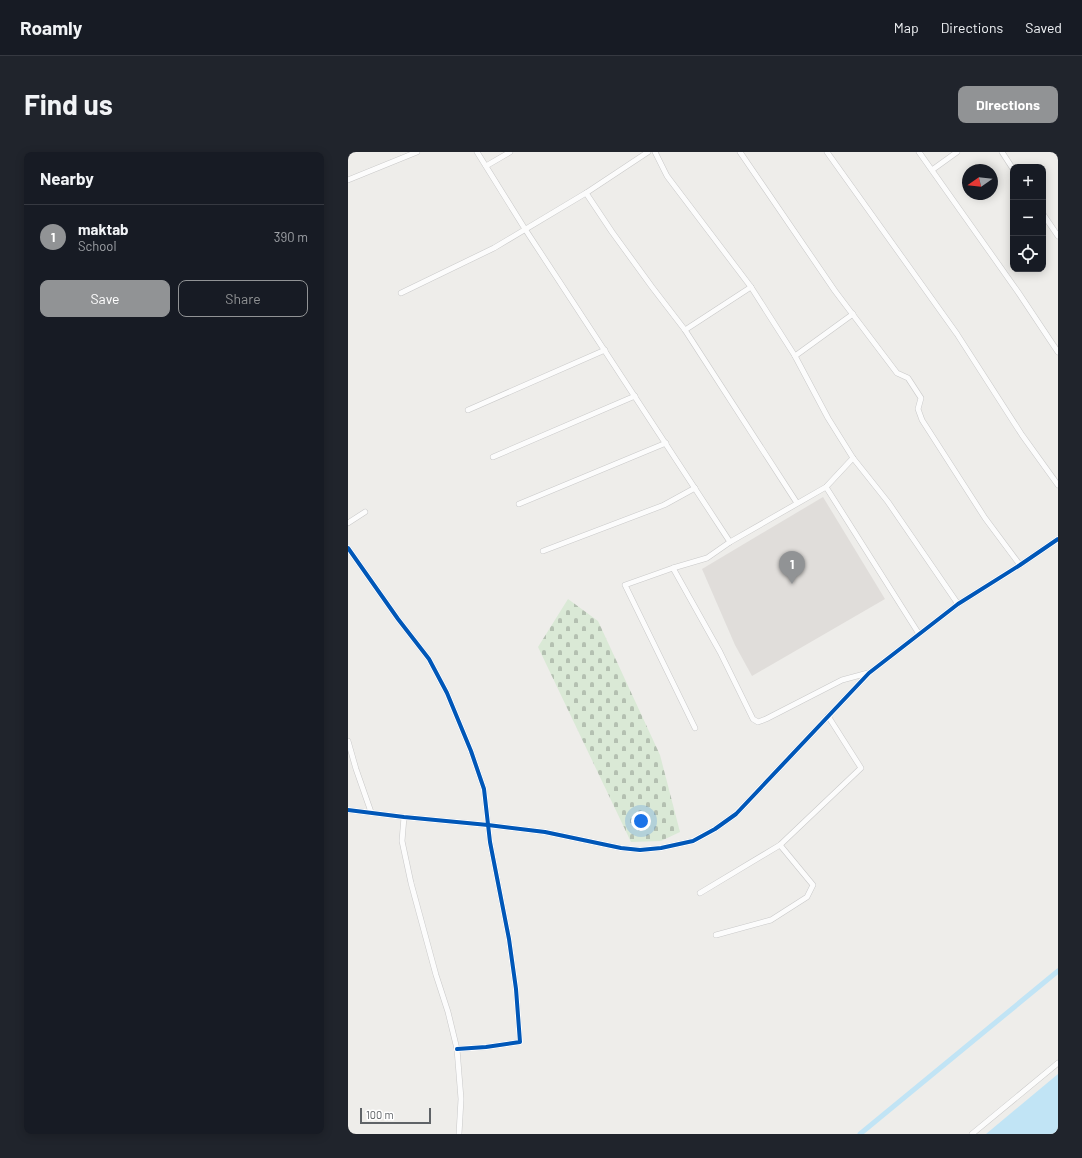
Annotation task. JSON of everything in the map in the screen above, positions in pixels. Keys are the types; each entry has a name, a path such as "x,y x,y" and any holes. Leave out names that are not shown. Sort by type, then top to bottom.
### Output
{"street":[{"path":"348,180 416,152"},
{"path":"477,152 525,229 730,542"},
{"path":"486,166 510,152"},
{"path":"401,293 494,248 586,193 648,152"},
{"path":"655,152 667,176 751,287 795,356 828,418 853,458 888,502 958,604"},
{"path":"740,152 835,291 897,373 908,378 921,398 918,409 922,420 986,518 1020,565"},
{"path":"827,152 957,334 1022,435 1058,485"},
{"path":"919,152 1058,352"},
{"path":"932,170 957,152"},
{"path":"1002,152 1010,164"},
{"path":"586,193 685,330 797,503"},
{"path":"1046,218 1058,236"},
{"path":"685,330 751,287"},
{"path":"795,356 853,314"},
{"path":"468,410 605,350"},
{"path":"493,457 635,396"},
{"path":"519,504 666,443"},
{"path":"695,728 625,584 707,558 730,542 826,487 853,458"},
{"path":"826,487 919,634"},
{"path":"543,551 664,505 695,488"},
{"path":"348,523 365,512"},
{"path":"348,810 371,812 404,818 488,825 545,832 621,848 640,850 661,848 693,841 716,829 736,814 869,673 958,604 1058,539"},
{"path":"348,548 394,613 430,659 447,693 471,751 484,789 490,842 509,939 516,989 520,1042 486,1047 457,1049"},
{"path":"673,568 720,652 752,720 758,722 766,719 842,680 869,673"},
{"path":"700,894 780,845 861,768 828,716"},
{"path":"348,741 371,812"},
{"path":"404,818 402,841 411,883 436,975 448,1012 457,1049 461,1099 459,1134"},
{"path":"716,935 771,920 807,897 813,885 780,845"},
{"path":"972,1134 1058,1063"}],"shaded area":[{"path":"823,497 885,599 752,676 735,645 702,569"}],"green space":[{"path":"568,599 598,621 660,755 680,832 661,841 631,842 538,647"}],"water":[{"path":"1058,1074 1058,1131 1054,1134 986,1134"}],"waterway":[{"path":"860,1134 1058,971"}],"cycle path":[{"path":"348,810 545,832 621,848 640,850 661,848 693,841 715,829 736,814 869,673 958,604 1058,539"},
{"path":"348,548 398,619 429,659 447,693 471,751 484,789 490,842 509,939 516,989 520,1042 486,1047 457,1049"}],"place":[{"name":"maktab","path":"792,584"}]}
